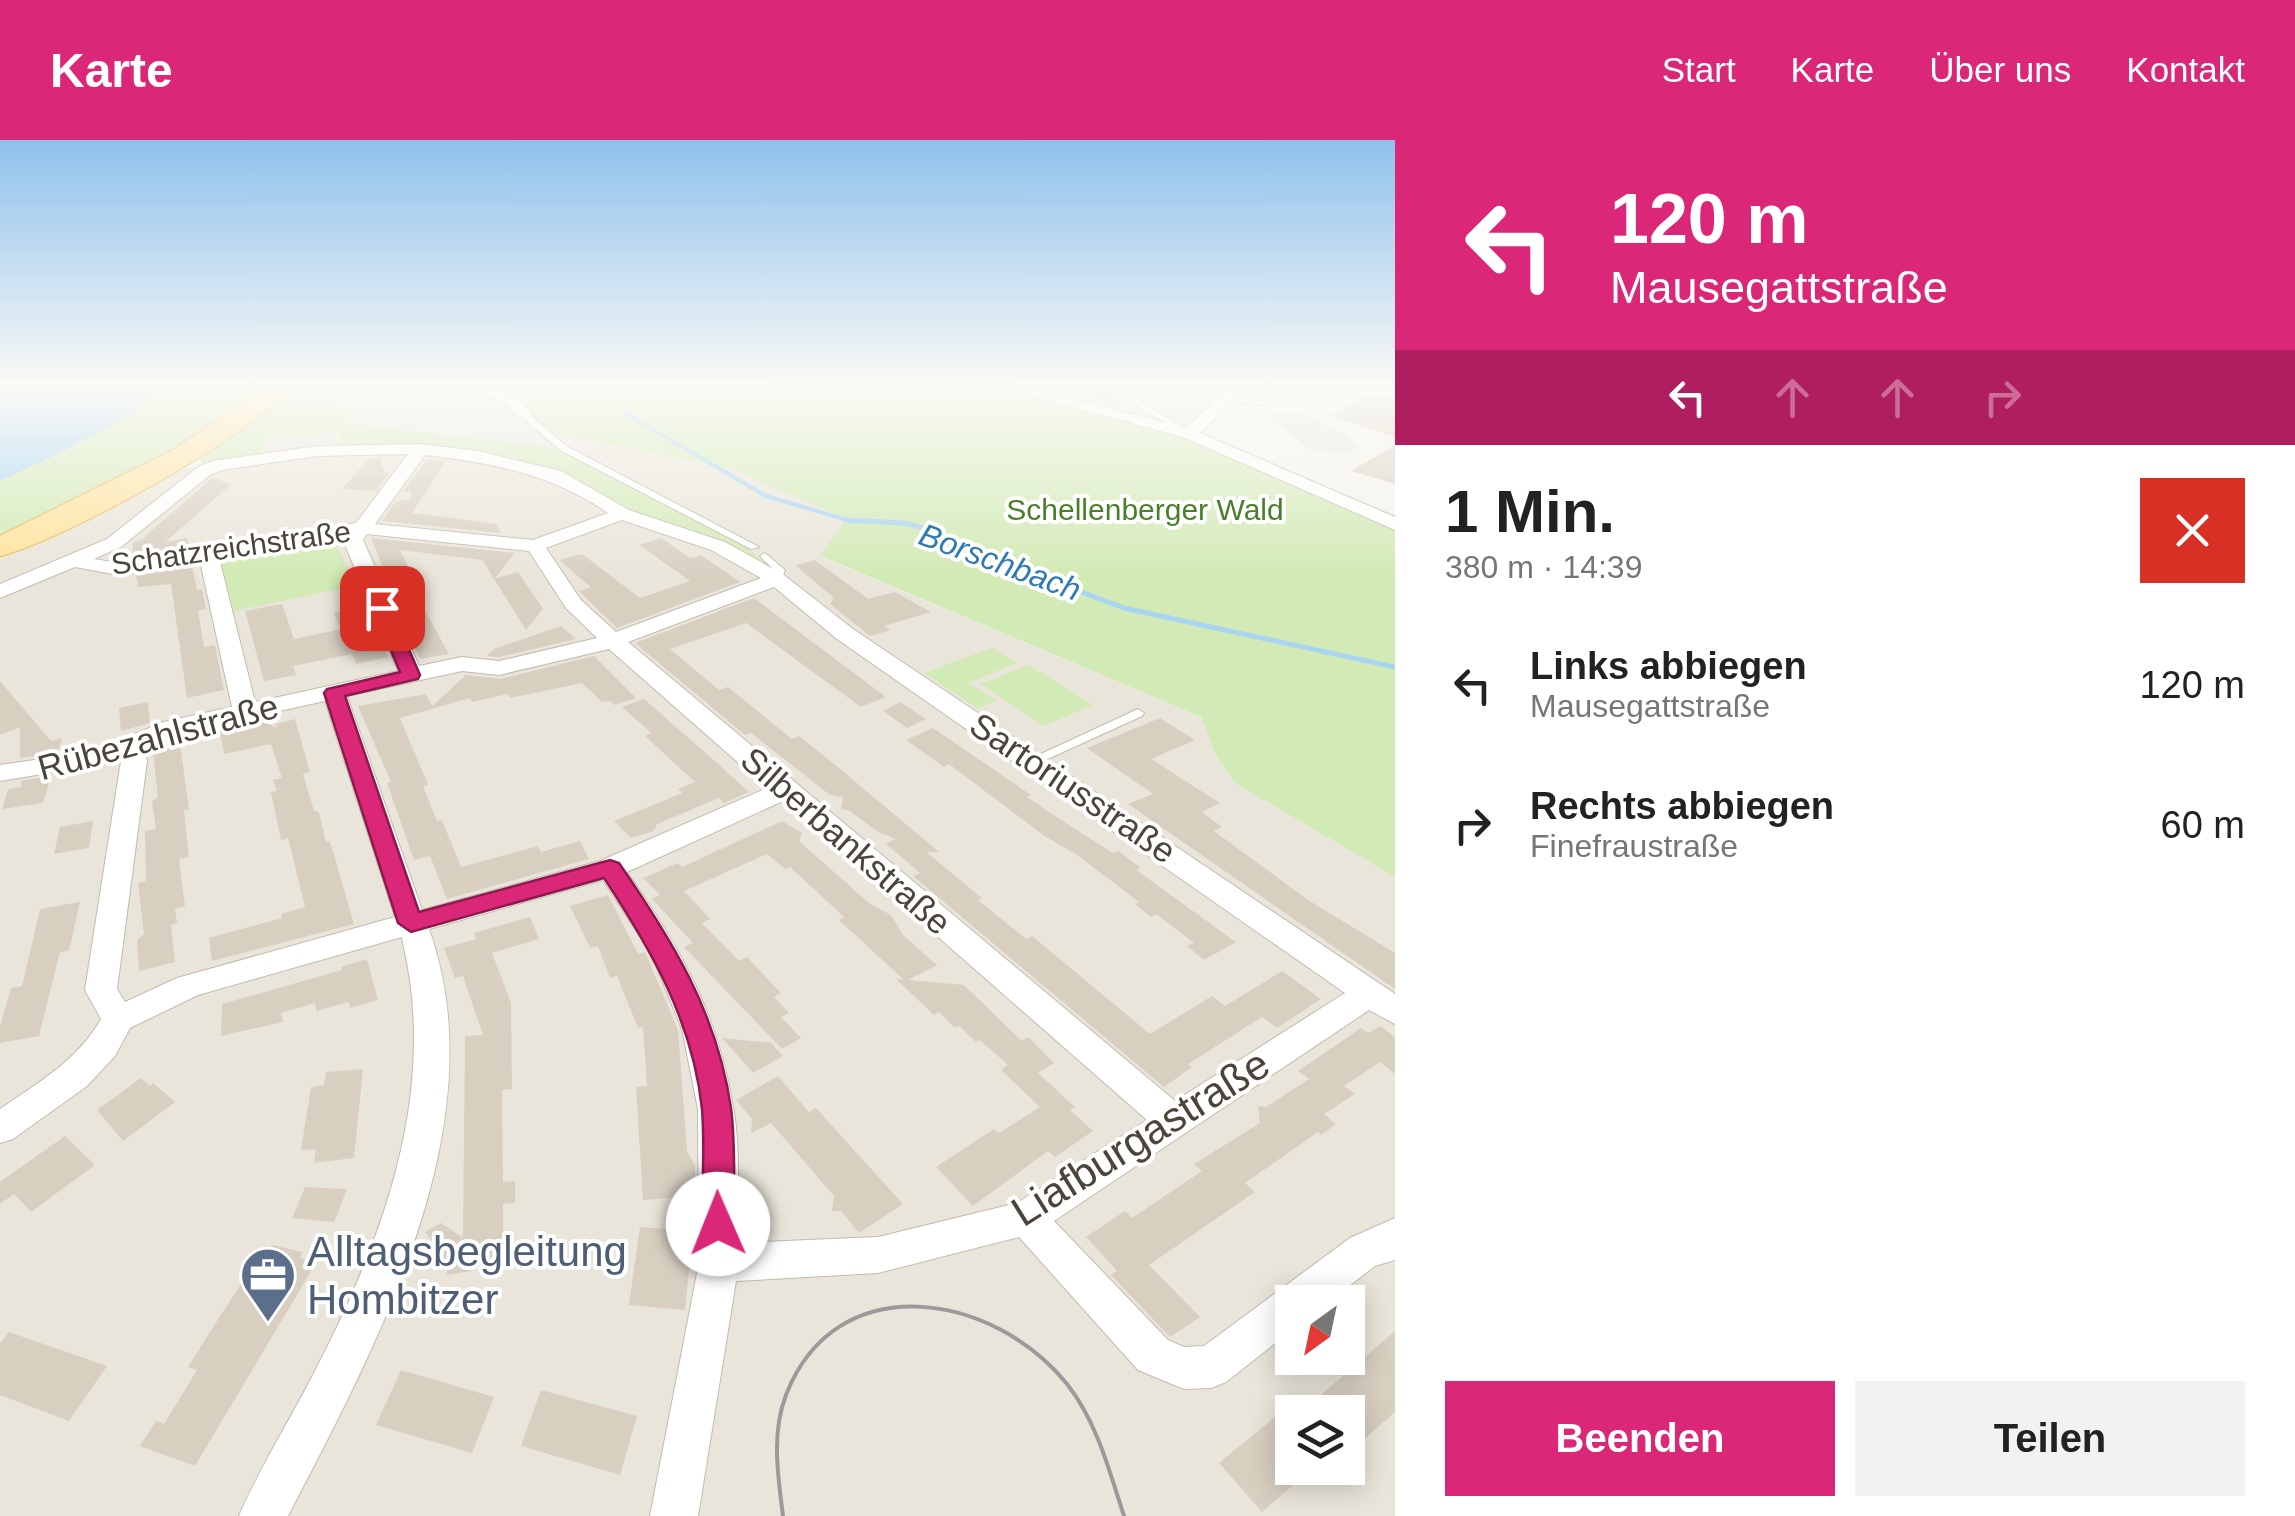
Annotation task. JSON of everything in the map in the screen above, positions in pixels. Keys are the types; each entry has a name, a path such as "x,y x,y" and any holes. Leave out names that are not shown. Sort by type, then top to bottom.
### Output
{"main road":[{"path":"0,535 132,472 167,450"},
{"path":"0,547 150,474 189,450"}],"street":[{"name":"Sartoriusstraße","path":"0,592 114,543 204,470 218,465 318,452 410,450"},
{"path":"411,675 353,540 421,450"},
{"name":"Sartoriusstraße","path":"423,450 478,456 555,475 622,514 771,568 844,634 1034,760 1382,1002"},
{"path":"1226,450 1395,524"},
{"name":"Schatzreichstraße","path":"75,561 118,569 360,528 534,546 622,514"},
{"name":"Silberbankstraße","path":"534,546 573,604 1173,1121"},
{"path":"208,554 244,711"},
{"name":"Rübezahlstraße","path":"0,773 23,772 131,748 172,727 462,664 499,668 595,647 771,568"},
{"path":"263,1516 373,1298 410,1197 421,1148 431,1062 421,951 334,693"},
{"path":"118,1019 101,990 124,853 134,761 131,748"},
{"path":"0,1128 75,1076 103,1047 118,1019 188,986 610,868 786,790"},
{"path":"610,868 665,950 699,1029 716,1108 720,1263 674,1516"},
{"name":"Liafburgastraße","path":"720,1263 878,1256 1026,1218 1173,1121 1382,1002"},
{"path":"1026,1218 1152,1355 1184,1368 1212,1366 1275,1318"},
{"path":"1319,1285 1364,1251 1393,1240"}],"lane":[{"path":"567,450 754,548"},
{"path":"1034,760 1138,713"}],"shaded area":[{"path":"262,450 407,450 529,464 593,489 632,514 748,548 564,450 640,450 728,468 847,518 822,557 1201,717 1216,756 1235,783 1395,877 1395,1516 0,1516 0,554 157,474 259,456"}],"green space":[{"path":"0,450 262,450 259,456 202,464 199,456 0,551"},
{"path":"392,450 564,450 748,548 769,567 632,514 593,489 529,464 480,454"},
{"name":"Schellenberger Wald","path":"640,450 1222,450 1395,515 1395,877 1235,783 1216,756 1201,717 821,556 846,518 728,468"},
{"path":"333,536 355,586 234,611 219,556"},
{"path":"992,648 1017,663 968,683 997,701 977,708 924,673"},
{"path":"1029,665 1093,705 1044,726 980,684"}],"water":[{"path":"0,450 64,450 63,451 0,481"}],"building":[{"path":"1386,450 1395,450 1395,484 1351,471"},
{"path":"380,458 384,472 390,472 376,491 342,489 369,459"},
{"path":"427,459 446,461 412,513 496,524 501,533 382,521 395,502 411,499 411,492 403,492"},
{"path":"212,478 232,484 165,542 187,538 189,547 134,557 132,543 142,539"},
{"path":"371,538 514,554 494,579 482,560 400,550 418,585 411,586 449,654 420,659"},
{"path":"661,538 690,558 701,555 740,582 617,628 579,591 591,587 559,560 582,554 640,598 690,581 639,545"},
{"path":"815,560 868,599 895,592 931,612 884,626 891,630 870,636 830,604 834,598 795,565"},
{"path":"192,566 206,609 198,611 204,647 215,645 224,690 187,698 171,584 138,587 136,576"},
{"path":"518,572 543,609 526,630 494,579"},
{"path":"754,598 886,697 861,707 746,623 670,649 719,690 728,687 792,739 799,736 839,768 939,852 926,852 982,898 978,900 1026,939 1032,936 1150,1034 1212,996 1225,1006 1282,971 1321,999 1277,1028 1262,1017 1188,1064 1192,1067 1164,1087 913,876 920,873 886,844 896,839 841,809 843,797 830,795 751,733 745,735 635,643"},
{"path":"282,604 294,639 341,629 334,613 367,607 388,657 356,664 352,654 293,666 296,675 264,681 245,611"},
{"path":"561,626 576,639 499,657 487,656 494,649"},
{"path":"594,656 636,698 615,705 602,702 582,683 510,698 507,694 472,702 470,698 400,718 428,785 423,786 437,821 442,820 461,867 538,846 541,852 580,841 589,859 447,899 430,856 414,860 387,783 391,782 358,706 426,694 432,706 466,675 500,679"},
{"path":"0,681 51,741 62,738 58,753 20,758 20,727 0,735"},
{"path":"644,699 749,792 724,803 719,798 657,824 654,831 631,838 614,821 682,793 678,789 695,782 645,736 651,733 622,707"},
{"path":"148,702 150,723 121,731 119,708"},
{"path":"900,702 926,719 907,728 883,711"},
{"path":"1160,718 1195,740 1151,759 1220,803 1202,812 1222,827 1214,831 1308,900 1395,953 1395,989 1128,804 1153,794 1087,748"},
{"path":"258,719 277,728 276,724 295,719 310,772 303,774 326,842 330,841 354,924 212,961 209,938 282,918 281,914 305,907 288,838 281,840 271,792 277,791 273,780 282,778 271,744 224,754 219,728"},
{"path":"933,728 1058,818 1113,853 1118,851 1141,868 1136,870 1236,942 1204,960 1187,946 1194,943 1156,914 1151,917 1135,904 1139,902 1077,855 1043,835 949,764 944,767 906,740"},
{"path":"180,744 189,809 184,810 189,857 179,859 185,906 175,909 177,923 171,925 175,962 139,971 137,940 144,934 138,883 146,881 145,831 156,829 152,801 158,797 153,751"},
{"path":"51,776 43,803 2,809 8,789 21,787 21,781"},
{"path":"93,821 89,848 54,854 60,827"},
{"path":"782,821 802,833 799,841 870,904 891,915 903,935 937,965 908,980 964,985 1022,1041 1028,1037 1054,1063 1038,1073 1075,1107 1070,1110 1093,1131 1055,1157 1048,1151 973,1206 936,1167 994,1129 999,1133 1040,1107 1001,1070 1008,1065 939,1012 934,1015 896,979 904,980 839,920 844,917 790,867 785,869 767,854 684,891 710,919 702,923 739,961 747,957 781,993 774,997 789,1013 781,1017 801,1038 782,1049 684,947 693,943 652,899 660,895 643,878 678,863 682,867"},
{"path":"608,895 638,954 645,952 678,1030 687,1151 695,1166 695,1196 643,1200 636,1087 647,1086 643,1027 638,1028 617,976 610,978 598,946 590,948 570,906"},
{"path":"80,902 69,951 60,952 39,1036 0,1043 0,1026 11,988 22,986 40,909"},
{"path":"530,917 539,939 492,953 511,1003 512,1089 502,1090 503,1182 515,1181 515,1203 503,1204 503,1256 472,1260 471,1271 447,1275 447,1263 429,1266 430,1238 425,1232 441,1223 463,1238 465,1036 483,1035 463,976 455,978 444,948 476,939 474,933"},
{"path":"367,959 378,1000 350,1008 349,1002 316,1011 315,1003 281,1013 283,1022 221,1036 222,1004 342,970 341,967"},
{"path":"1380,1026 1395,1037 1395,1074 1380,1062 1344,1086 1355,1094 1324,1114 1336,1124 1321,1135 1318,1132 1245,1183 1255,1192 1149,1265 1200,1317 1170,1337 1111,1275 1117,1271 1086,1237 1125,1211 1132,1218 1202,1171 1194,1164 1260,1123 1258,1106 1266,1107 1309,1079 1298,1071 1361,1028 1368,1033"},
{"path":"722,1038 771,1043 783,1056 753,1073"},
{"path":"363,1069 354,1158 314,1163 316,1149 301,1150 311,1087 324,1085 326,1072"},
{"path":"778,1076 809,1112 816,1108 903,1204 859,1233 841,1211 832,1211 834,1196 771,1123 751,1133 752,1119 736,1100"},
{"path":"141,1078 175,1102 123,1141 97,1110"},
{"path":"65,1136 95,1165 31,1212 14,1194 0,1204 0,1182"},
{"path":"305,1187 347,1189 334,1222 292,1218"},
{"path":"640,1227 693,1231 685,1310 629,1305"},
{"path":"272,1245 303,1252 300,1258 316,1263 195,1466 140,1446 156,1421 164,1424 197,1370 188,1367 241,1284 248,1286"},
{"path":"1395,1331 1395,1412 1365,1438 1365,1395 1321,1395 1344,1375 1365,1375 1365,1357"},
{"path":"9,1332 107,1366 69,1421 0,1395 0,1343"},
{"path":"401,1370 494,1397 472,1453 376,1425"},
{"path":"541,1390 637,1416 620,1475 521,1446"},
{"path":"1275,1417 1275,1485 1293,1485 1262,1512 1219,1463"}],"waterway":[{"name":"Borschbach","path":"688,450 766,496 847,520"},
{"name":"Borschbach","path":"847,520 904,523 931,530 977,553 1124,608 1395,667"},
{"name":"Borschbach","path":"847,520 854,522"}],"tram line":[{"path":"783,1516 778,1425 786,1395 809,1354 841,1326 877,1311 918,1307 959,1313 999,1329 1036,1353 1067,1384 1094,1430 1124,1516"}],"place":[{"name":"Alltagsbegleitung Hombitzer","path":"268,1324"}],"route":[{"path":"382,608 411,675 334,693 411,923 610,868 665,950 699,1029 716,1108 718,1224"}]}
